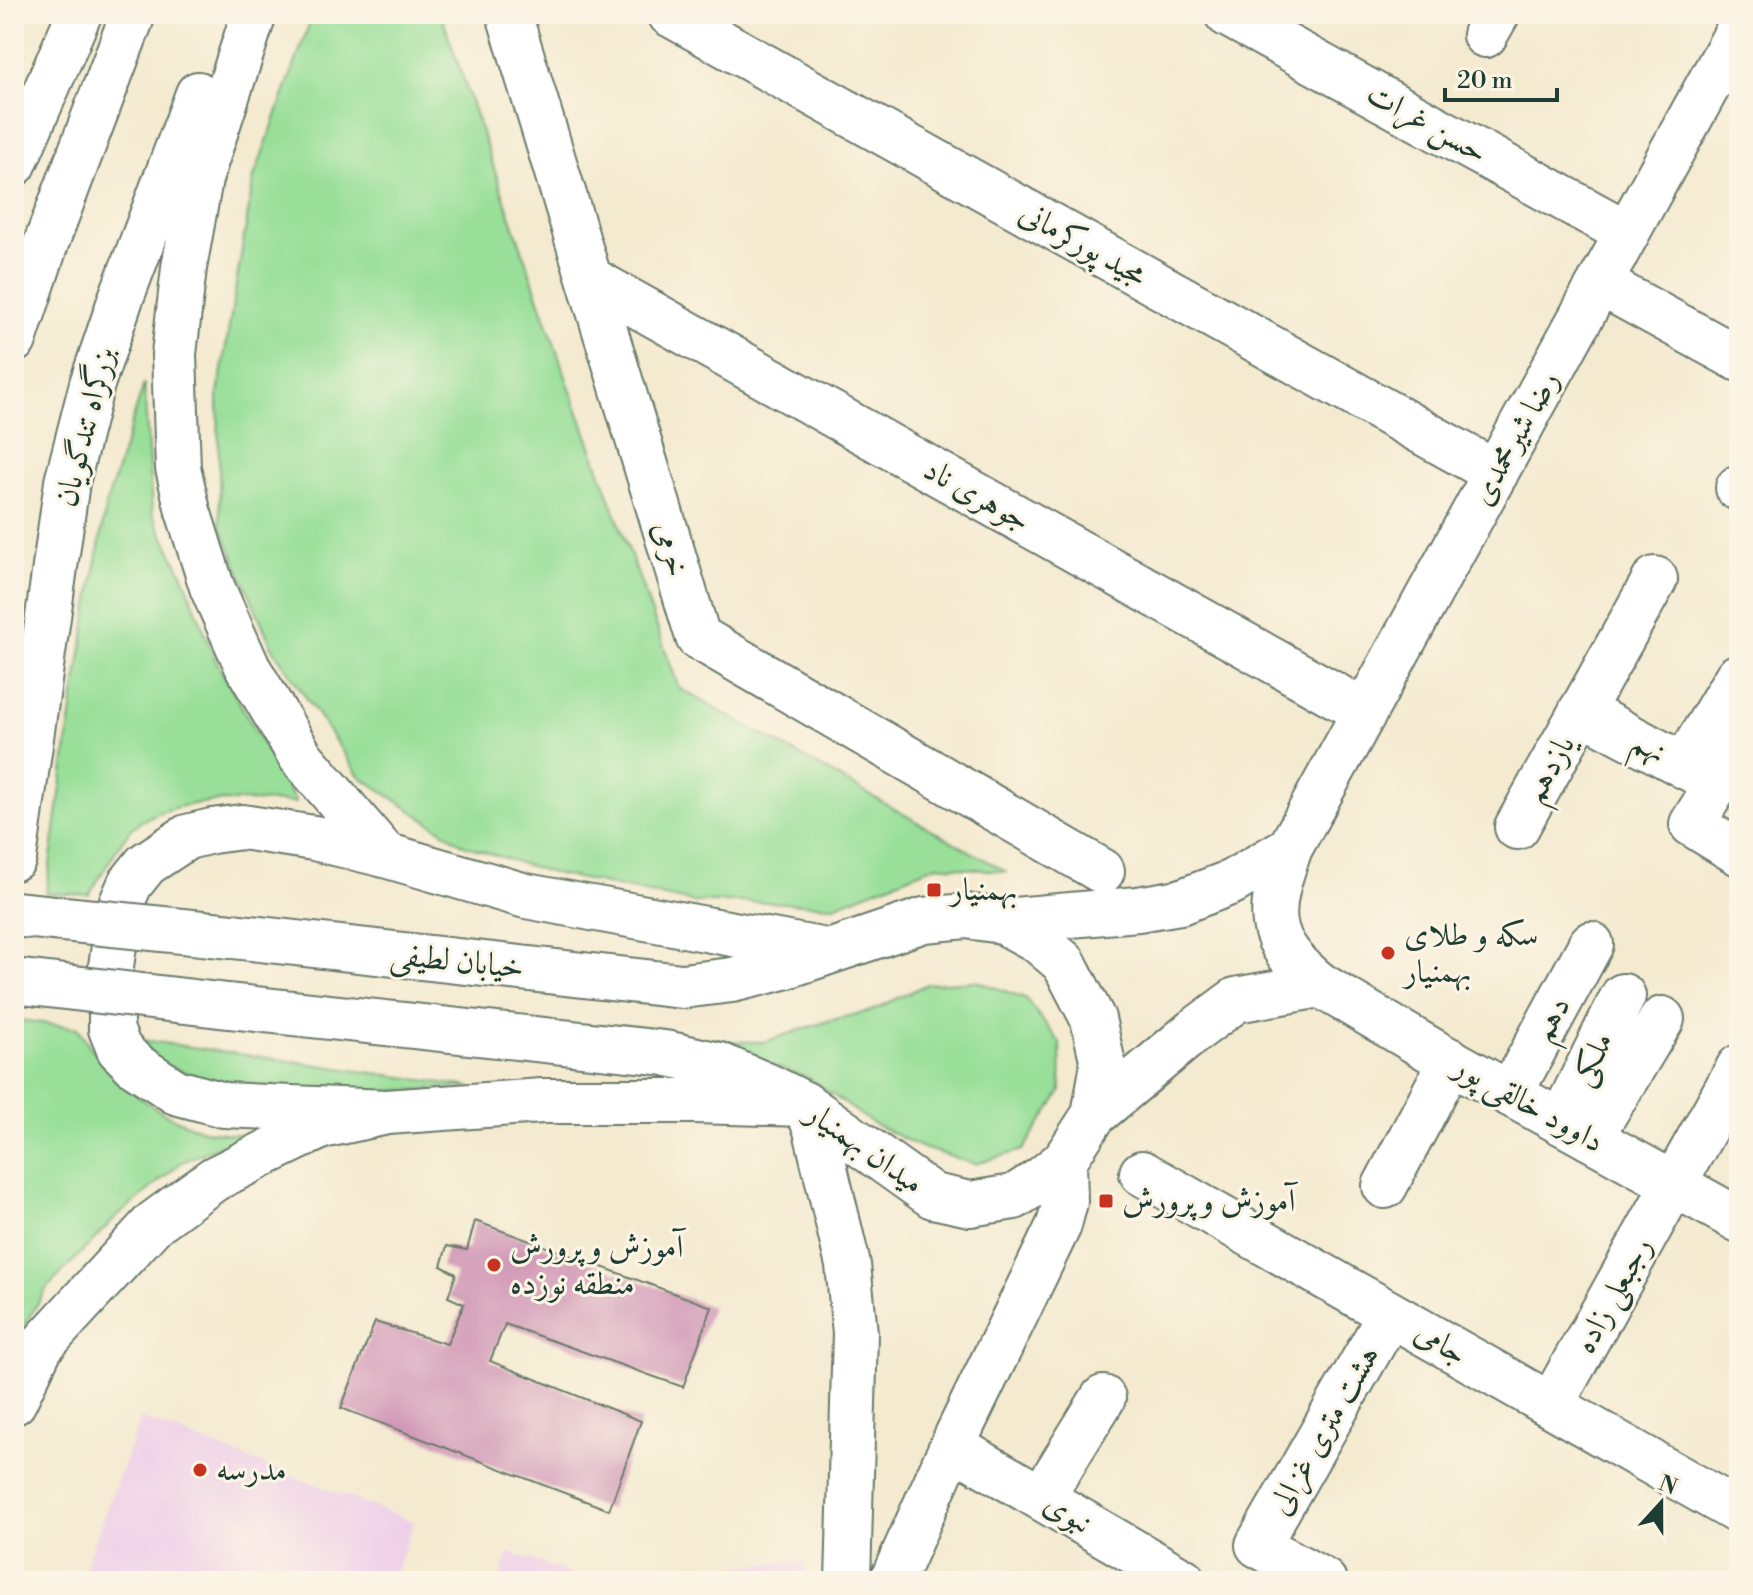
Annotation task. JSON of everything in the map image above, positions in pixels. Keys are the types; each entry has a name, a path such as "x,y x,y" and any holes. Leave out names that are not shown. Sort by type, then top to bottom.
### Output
{"main road":[{"path":"14,164 79,14"},
{"path":"14,340 40,259 133,14"},
{"name":"بزرگراه تندگویان","path":"14,858 67,482 92,384 126,284 230,14"},
{"path":"254,14 200,179 184,268 174,354 178,468 212,587 248,668 301,757 385,855"},
{"name":"خرمی","path":"509,14 698,637 1102,871"},
{"name":"مجید پورکرمانی","path":"670,14 1496,473"},
{"name":"حسن غرات","path":"1227,14 1627,233"},
{"name":"رضا شیرمحمدی","path":"1290,848 1739,29"},
{"name":"جوهری ناد","path":"590,279 1365,712"},
{"path":"1600,283 1739,359"},
{"path":"1581,711 1655,579"},
{"path":"1737,677 1713,766 1692,824 1739,853"},
{"name":"نهم","path":"1581,711 1713,766"},
{"name":"یازدهم","path":"1517,827 1581,711"},
{"path":"826,951 526,896 385,855 314,838 242,827 187,837 146,864 130,884 120,907 111,966 111,1029 119,1049 135,1065 176,1092 224,1105 387,1112 542,1101 804,1104 815,1126 848,1265 855,1333 848,1577"},
{"path":"1002,921 1138,909 1180,902 1232,882 1290,848"},
{"name":"داوود خالقی پور","path":"1290,848 1277,883 1273,909 1285,951 1300,969 1320,985 1451,1061 1739,1220"},
{"name":"خیابان لطیفی","path":"14,914 682,986"},
{"name":"میدان بهمنیار","path":"14,981 665,1053 719,1065 804,1104 933,1196 970,1204 1014,1197 1042,1179 1064,1161 1094,1115 1103,1064 1093,1019 1064,963 1037,940 1002,921 966,916 924,920 784,967 732,980 682,986"},
{"name":"دهم","path":"1510,1094 1591,944"},
{"path":"1094,1115 1236,1000 1320,985"},
{"name":"ملکی","path":"1576,1130 1623,996"},
{"path":"1576,1130 1662,1019"},
{"path":"1385,1186 1451,1061"},
{"name":"رجبعلی زاده","path":"1551,1405 1739,1067"},
{"path":"14,1402 41,1346 154,1223 214,1179 322,1126 387,1112"},
{"path":"892,1581 952,1446 1059,1225 1065,1202 1064,1161"},
{"name":"جامی","path":"1142,1173 1739,1512"},
{"name":"هشت متری غزالی","path":"1324,1581 1258,1545 1390,1314"},
{"path":"1042,1497 1103,1398"},
{"name":"نبوی","path":"952,1446 1184,1581"}],"shaded area":[{"name":"مدرسه","path":"141,1418 414,1522 392,1581 79,1581"},
{"path":"509,1552 592,1581 499,1581"},
{"path":"804,1561 806,1581 728,1581 727,1567"}],"green space":[{"path":"313,14 441,14 563,369 679,688 1007,872 937,865 834,906 693,902 548,872 464,845 359,776 272,647 220,525 218,394 254,177"},
{"path":"144,384 152,514 183,575 215,659 296,803 212,802 169,809 133,827 89,895 46,893 75,689 106,505"},
{"path":"976,981 1025,998 1060,1043 1061,1092 1023,1150 975,1164 920,1147 872,1123 809,1078 708,1041 764,1042 831,1020 871,1011 927,984"},
{"path":"20,1020 78,1028 114,1075 158,1110 200,1129 244,1135 182,1162 113,1220 47,1288 14,1342 14,1064"},
{"path":"135,1039 471,1087 260,1097 157,1063"}],"building":[{"path":"475,1221 712,1307 683,1387 505,1324 490,1361 641,1421 609,1510 341,1408 375,1322 447,1344 464,1304 448,1297 456,1274 441,1266 447,1246 467,1250"}],"place":[{"name":"بهمنیار","path":"934,890"},
{"name":"سکه و طلای بهمنیار","path":"1388,953"},
{"name":"آموزش و پرورش","path":"1106,1201"},
{"name":"آموزش و پرورش منطقه نوزده","path":"494,1265"},
{"name":"مدرسه","path":"200,1470"}]}
